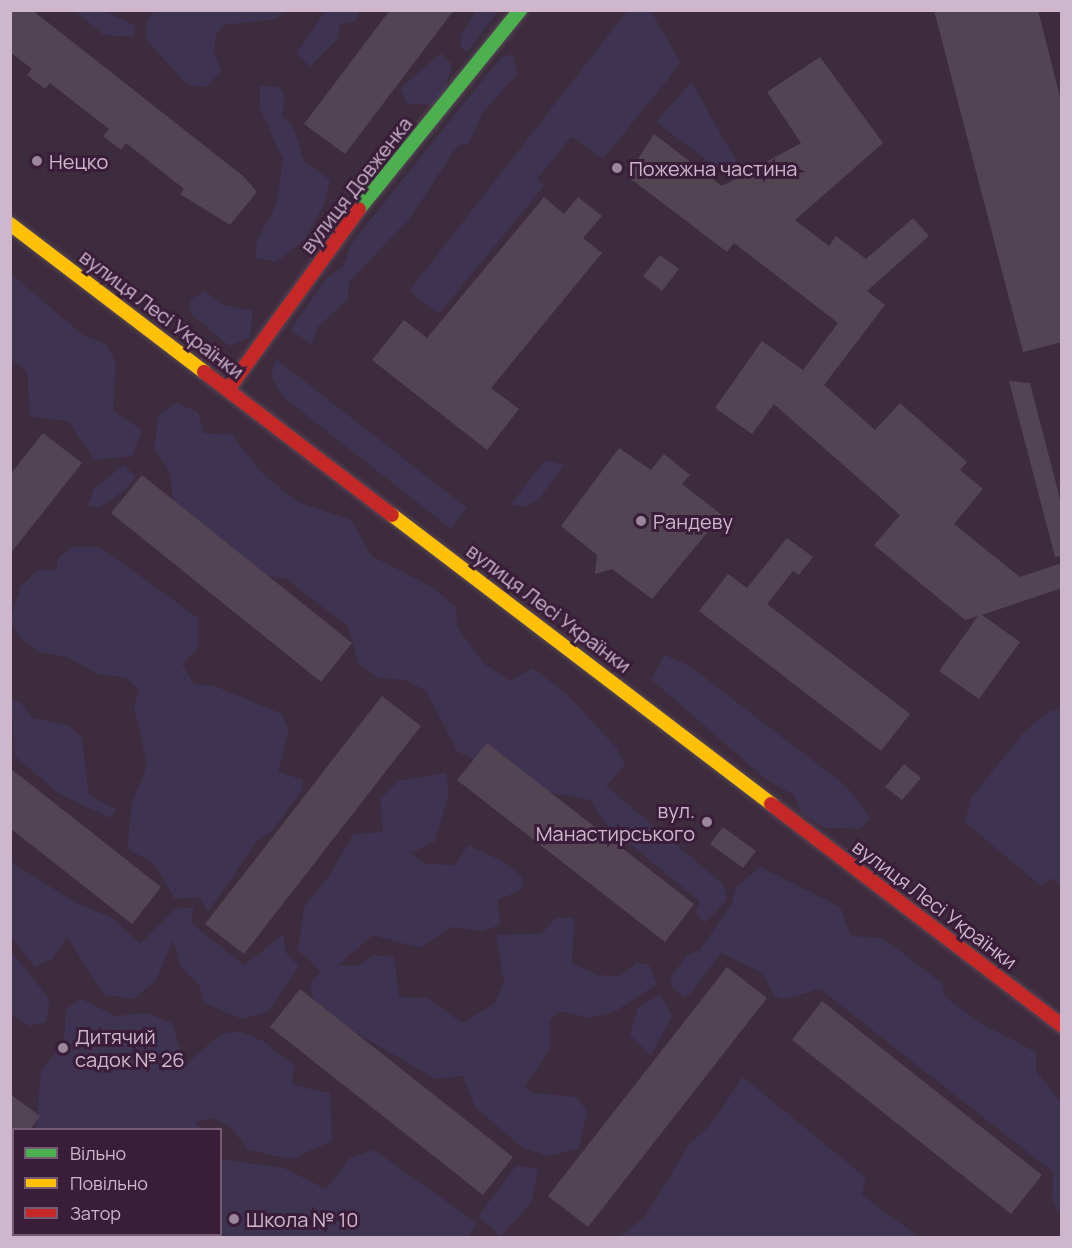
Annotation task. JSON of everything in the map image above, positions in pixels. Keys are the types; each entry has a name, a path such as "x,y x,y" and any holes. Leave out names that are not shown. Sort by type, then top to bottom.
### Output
{"main road":[{"name":"вулиця Довженка","path":"229,388 344,228 520,10"},
{"name":"вулиця Лесі Українки","path":"10,224 229,388 1062,1026"}],"shaded area":[{"path":"628,10 651,11 681,63 603,159 571,137 537,179 544,186 439,314 409,291"},
{"path":"75,11 104,11 136,26 134,37 104,35"},
{"path":"155,11 285,11 276,19 224,25 216,34 214,52 221,71 206,87 187,85 146,39 147,20"},
{"path":"325,11 360,11 356,21 339,25 339,38 310,67 297,53"},
{"path":"476,11 498,11 467,53 460,46 461,35"},
{"path":"441,53 452,65 441,105 407,104 401,88"},
{"path":"513,54 517,75 483,112 468,144 458,145 410,218 349,282 348,299 317,328 312,344 290,330 327,277 343,267 351,244 501,57"},
{"path":"691,82 745,176 736,182 656,122"},
{"path":"260,86 280,87 285,97 282,116 293,126 304,161 330,180 325,203 304,240 276,262 255,258 257,240 277,203 283,159 260,108"},
{"path":"11,274 84,336 106,344 116,363 113,411 142,430 132,456 94,460 69,422 30,416 27,371 11,359"},
{"path":"205,291 221,304 253,311 250,338 229,346 189,312 190,300"},
{"path":"276,359 467,508 451,529 282,396 271,376"},
{"path":"176,403 198,412 203,433 232,435 260,471 297,502 351,520 372,556 432,587 456,607 457,627 483,663 510,681 532,668 566,693 618,750 625,765 606,786 723,884 727,899 717,911 704,923 695,912 700,902 604,822 590,800 536,790 457,751 426,691 406,680 379,678 359,665 348,626 286,579 255,573 175,514 169,470 154,451 158,415"},
{"path":"545,460 564,465 539,499 525,507 511,504"},
{"path":"124,465 136,477 124,491 99,508 88,506 94,488"},
{"path":"73,547 100,547 198,618 198,648 182,664 194,684 215,686 282,714 289,731 278,772 303,780 301,791 273,830 257,841 208,912 199,897 175,899 154,864 127,848 132,804 147,765 134,707 139,689 126,678 98,674 67,657 39,652 18,636 11,618 21,586 36,571 56,570 58,558"},
{"path":"665,655 688,665 846,786 871,819 860,829 826,828 802,815 794,795 767,780 651,679"},
{"path":"11,699 21,703 32,718 69,725 82,738 89,795 117,810 110,818 58,793 15,756"},
{"path":"1051,710 1061,711 1061,886 1051,878 1041,886 965,822 971,798 1025,731"},
{"path":"446,773 449,792 435,841 411,853 427,864 455,865 468,845 508,864 523,879 520,891 498,900 500,925 481,931 452,927 420,948 373,935 338,965 359,966 373,955 394,957 399,997 428,998 462,1023 494,1004 504,982 496,935 541,934 556,918 574,918 572,963 597,975 620,976 636,962 649,965 657,984 614,1012 590,1018 560,1011 550,1020 550,1050 525,1086 532,1093 576,1097 587,1111 579,1148 549,1156 523,1148 475,1107 463,1076 435,1079 316,1009 310,984 321,971 298,950 304,907 332,872 353,834 383,832 380,799 398,781"},
{"path":"10,861 77,904 112,917 140,944 175,909 194,907 191,923 244,965 283,935 286,953 299,966 269,1011 242,1019 204,1003 199,985 181,967 173,940 156,980 134,999 104,995 67,937 52,959 35,967 11,937"},
{"path":"760,867 840,907 851,936 883,938 942,983 945,997 982,1024 1036,1052 1036,1071 1061,1102 1061,1209 1057,1211 1052,1197 1053,1172 820,989 783,999 774,996 763,973 721,953 691,993 685,997 673,989 670,978 687,955 700,950 732,903 736,887"},
{"path":"10,950 50,1000 46,1022 30,1026 11,1014"},
{"path":"660,995 672,1015 651,1056 630,1035 638,1007"},
{"path":"81,999 116,1016 147,1013 172,1023 185,1065 221,1034 238,1031 263,1041 294,1065 292,1085 330,1093 332,1141 292,1159 248,1150 230,1126 211,1118 194,1122 201,1128 36,1128 41,1070 64,1041 66,1009"},
{"path":"743,1077 866,1178 862,1195 919,1237 619,1237 644,1218 690,1143 709,1127"},
{"path":"374,1150 477,1223 468,1237 160,1237 222,1236 222,1159 284,1168 326,1189 351,1157"},
{"path":"516,1166 538,1169 532,1201 501,1237 478,1216"}],"building":[{"path":"10,10 32,10 243,176 257,192 230,225 180,194 184,189 126,143 121,150 103,136 109,129 50,83 45,89 27,75 32,69 10,52"},
{"path":"390,10 454,10 345,154 304,124"},
{"path":"934,10 1038,10 1062,105 1062,342 1023,352"},
{"path":"820,57 883,143 795,220 829,246 836,236 866,259 913,218 929,236 867,291 885,305 824,385 875,430 900,403 967,462 960,470 983,489 954,524 1020,577 1062,563 1062,588 982,615 1020,642 979,699 939,671 978,616 965,620 874,545 900,515 774,404 752,434 715,408 762,341 803,370 838,323 734,243 727,252 627,176 654,134 722,186 801,143 767,92"},
{"path":"544,197 564,214 578,197 602,216 583,238 602,253 491,388 519,409 487,450 372,360 404,320 427,338"},
{"path":"660,255 679,269 662,291 643,276"},
{"path":"1009,381 1030,383 1062,507 1062,556 1055,557"},
{"path":"43,433 82,463 10,554 10,475"},
{"name":"Рандеву","path":"619,448 651,470 664,454 690,475 682,484 722,515 652,599 612,569 595,574 597,555 561,526"},
{"path":"142,475 352,643 321,682 111,513"},
{"path":"787,538 813,557 799,575 793,571 767,604 910,714 881,751 699,611 728,574 747,588"},
{"path":"382,696 421,726 244,954 205,924"},
{"path":"487,743 694,904 665,942 457,780"},
{"path":"904,764 921,778 902,800 885,787"},
{"path":"10,768 161,887 132,924 10,828"},
{"path":"723,827 756,851 743,868 710,844"},
{"path":"727,967 767,998 588,1227 548,1196"},
{"path":"300,989 513,1157 483,1195 270,1027"},
{"path":"822,1001 1042,1175 1011,1214 792,1040"},
{"path":"10,1094 40,1116 31,1128 12,1128 10,1130"}],"traffic: fast":[{"path":"359,209 520,10"}],"traffic: slow":[{"path":"10,224 204,372"},
{"path":"392,515 771,804"}],"traffic: jam":[{"path":"229,388 359,209"},
{"path":"204,372 392,515"},
{"path":"771,804 1062,1026"}],"place":[{"name":"Нецко","path":"37,161"},
{"name":"Пожежна частина","path":"617,168"},
{"name":"Рандеву","path":"641,521"},
{"name":"вул. Манастирського","path":"707,822"},
{"name":"Дитячий садок № 26","path":"63,1048"},
{"name":"Школа № 10","path":"234,1219"}]}
